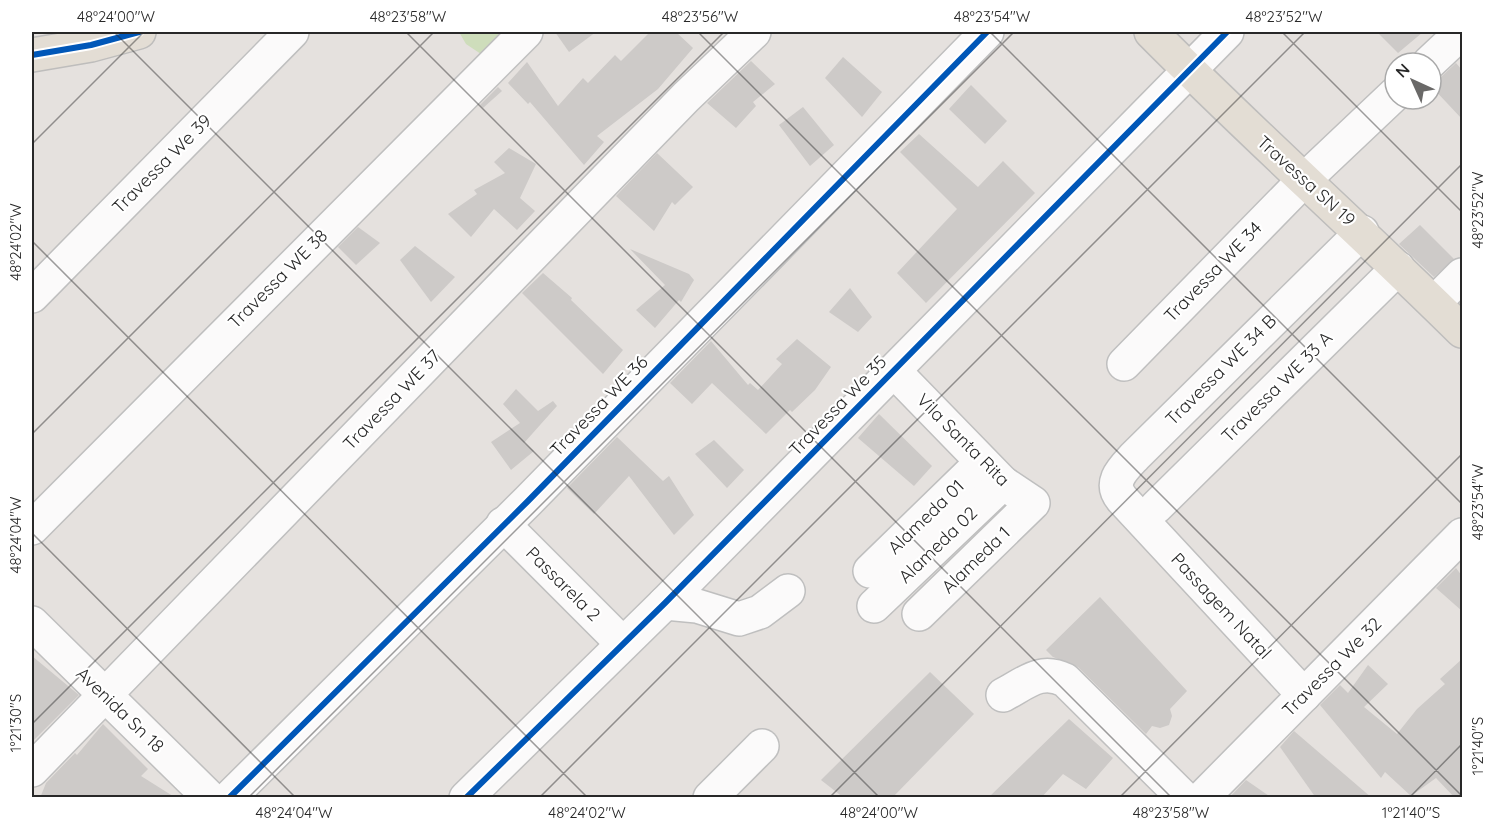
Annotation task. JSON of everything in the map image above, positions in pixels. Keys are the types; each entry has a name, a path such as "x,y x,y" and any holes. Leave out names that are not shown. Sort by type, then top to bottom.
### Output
{"main road":[{"path":"32,56 91,45 139,32"},
{"name":"Travessa SN 19","path":"1151,32 1303,181 1362,232 1462,331"}],"street":[{"name":"Travessa We 39","path":"32,296 291,32"},
{"name":"Travessa WE 38","path":"32,528 526,32"},
{"name":"Travessa WE 37","path":"32,770 686,97 754,32"},
{"name":"Travessa WE 36","path":"229,798 503,524 987,32"},
{"name":"Travessa We 35","path":"466,798 665,603 1227,32"},
{"path":"1442,51 1462,32"},
{"path":"1303,181 1383,105"},
{"name":"Travessa WE 34","path":"1124,364 1303,181"},
{"name":"Travessa WE 34 B","path":"1147,512 1116,492 1119,473 1362,232"},
{"name":"Travessa WE 33 A","path":"1147,512 1398,268"},
{"path":"1434,303 1462,275"},
{"name":"Vila Santa Rita","path":"894,371 992,472 1032,502 1032,505"},
{"name":"Alameda 01","path":"870,571 992,472"},
{"name":"Alameda 02","path":"874,606 992,472"},
{"name":"Alameda 1","path":"919,614 1032,505"},
{"name":"Passagem Natal","path":"1147,512 1304,695"},
{"name":"Passarela 2","path":"503,524 622,644"},
{"name":"Travessa We 32","path":"1202,798 1462,535"},
{"path":"665,603 697,606 739,619 760,612 788,591"},
{"name":"Avenida Sn 18","path":"32,623 210,798"},
{"path":"1003,695 1042,674 1052,674 1065,680 1184,798"},
{"path":"710,798 762,746"}],"green space":[{"path":"459,32 507,32 481,54 466,44"}],"building":[{"path":"555,32 596,32 569,52"},
{"path":"650,32 676,32 693,48 658,89 597,136 604,142 584,165 530,102 528,104 508,83 527,62 558,106 583,78 588,83 615,55 621,61"},
{"path":"1377,32 1423,32 1400,51 1396,51"},
{"path":"843,57 882,92 862,117 825,78"},
{"path":"751,61 775,84 753,102 756,106 736,128 707,103"},
{"path":"1456,63 1462,70 1462,119 1443,99 1443,75"},
{"path":"971,85 1007,121 985,144 949,109"},
{"path":"498,87 502,91 483,108 480,105"},
{"path":"803,107 834,145 810,166 779,125"},
{"path":"919,134 978,187 1003,161 1035,193 926,303 897,273 957,209 900,152"},
{"path":"509,148 536,164 520,198 535,211 517,230 494,209 471,237 448,214 477,194 474,190 505,173 494,162"},
{"path":"657,153 693,187 675,205 672,202 654,231 616,196"},
{"path":"1420,225 1454,259 1434,277 1399,244"},
{"path":"358,227 380,243 356,265 338,247"},
{"path":"415,246 455,277 431,302 400,260"},
{"path":"630,249 689,274 694,280 681,302 679,300 655,328 636,310 665,285"},
{"path":"543,273 572,298 571,300 623,350 603,374 522,293"},
{"path":"850,288 872,317 858,332 829,312"},
{"path":"797,339 831,367 815,390 792,412 790,410 766,434 712,383 692,404 670,383 711,341 748,385 750,383 758,390 782,364 776,359"},
{"path":"516,389 538,411 553,401 557,406 524,443 534,451 511,470 491,442 520,423 503,404"},
{"path":"879,414 932,466 914,486 858,438"},
{"path":"617,437 663,481 669,476 694,515 674,535 629,476 594,514 567,488"},
{"path":"714,440 744,470 727,488 695,454"},
{"path":"1456,568 1462,576 1462,611 1436,588"},
{"path":"1100,597 1187,691 1170,709 1172,716 1169,725 1160,728 1152,726 1146,734 1078,667 1053,657 1046,650"},
{"path":"32,656 79,695 32,742"},
{"path":"1462,659 1462,798 1455,798 1436,778 1411,796 1385,772 1381,778 1320,705 1340,685 1348,693 1368,665 1388,684 1364,707 1397,734 1417,709 1445,684 1440,679"},
{"path":"930,672 974,714 892,798 844,798 821,780"},
{"path":"1069,719 1113,758 1086,789 1063,774 1041,798 988,798"},
{"path":"103,724 148,769 141,776 176,798 40,798 46,783 75,753 77,755"},
{"path":"1294,731 1372,798 1316,798 1280,747"},
{"path":"1246,780 1272,798 1229,798"}],"cycle path":[{"path":"32,55 91,45 139,32"},
{"path":"229,798 528,501 987,32"},
{"path":"466,798 665,603 1227,32"}]}
